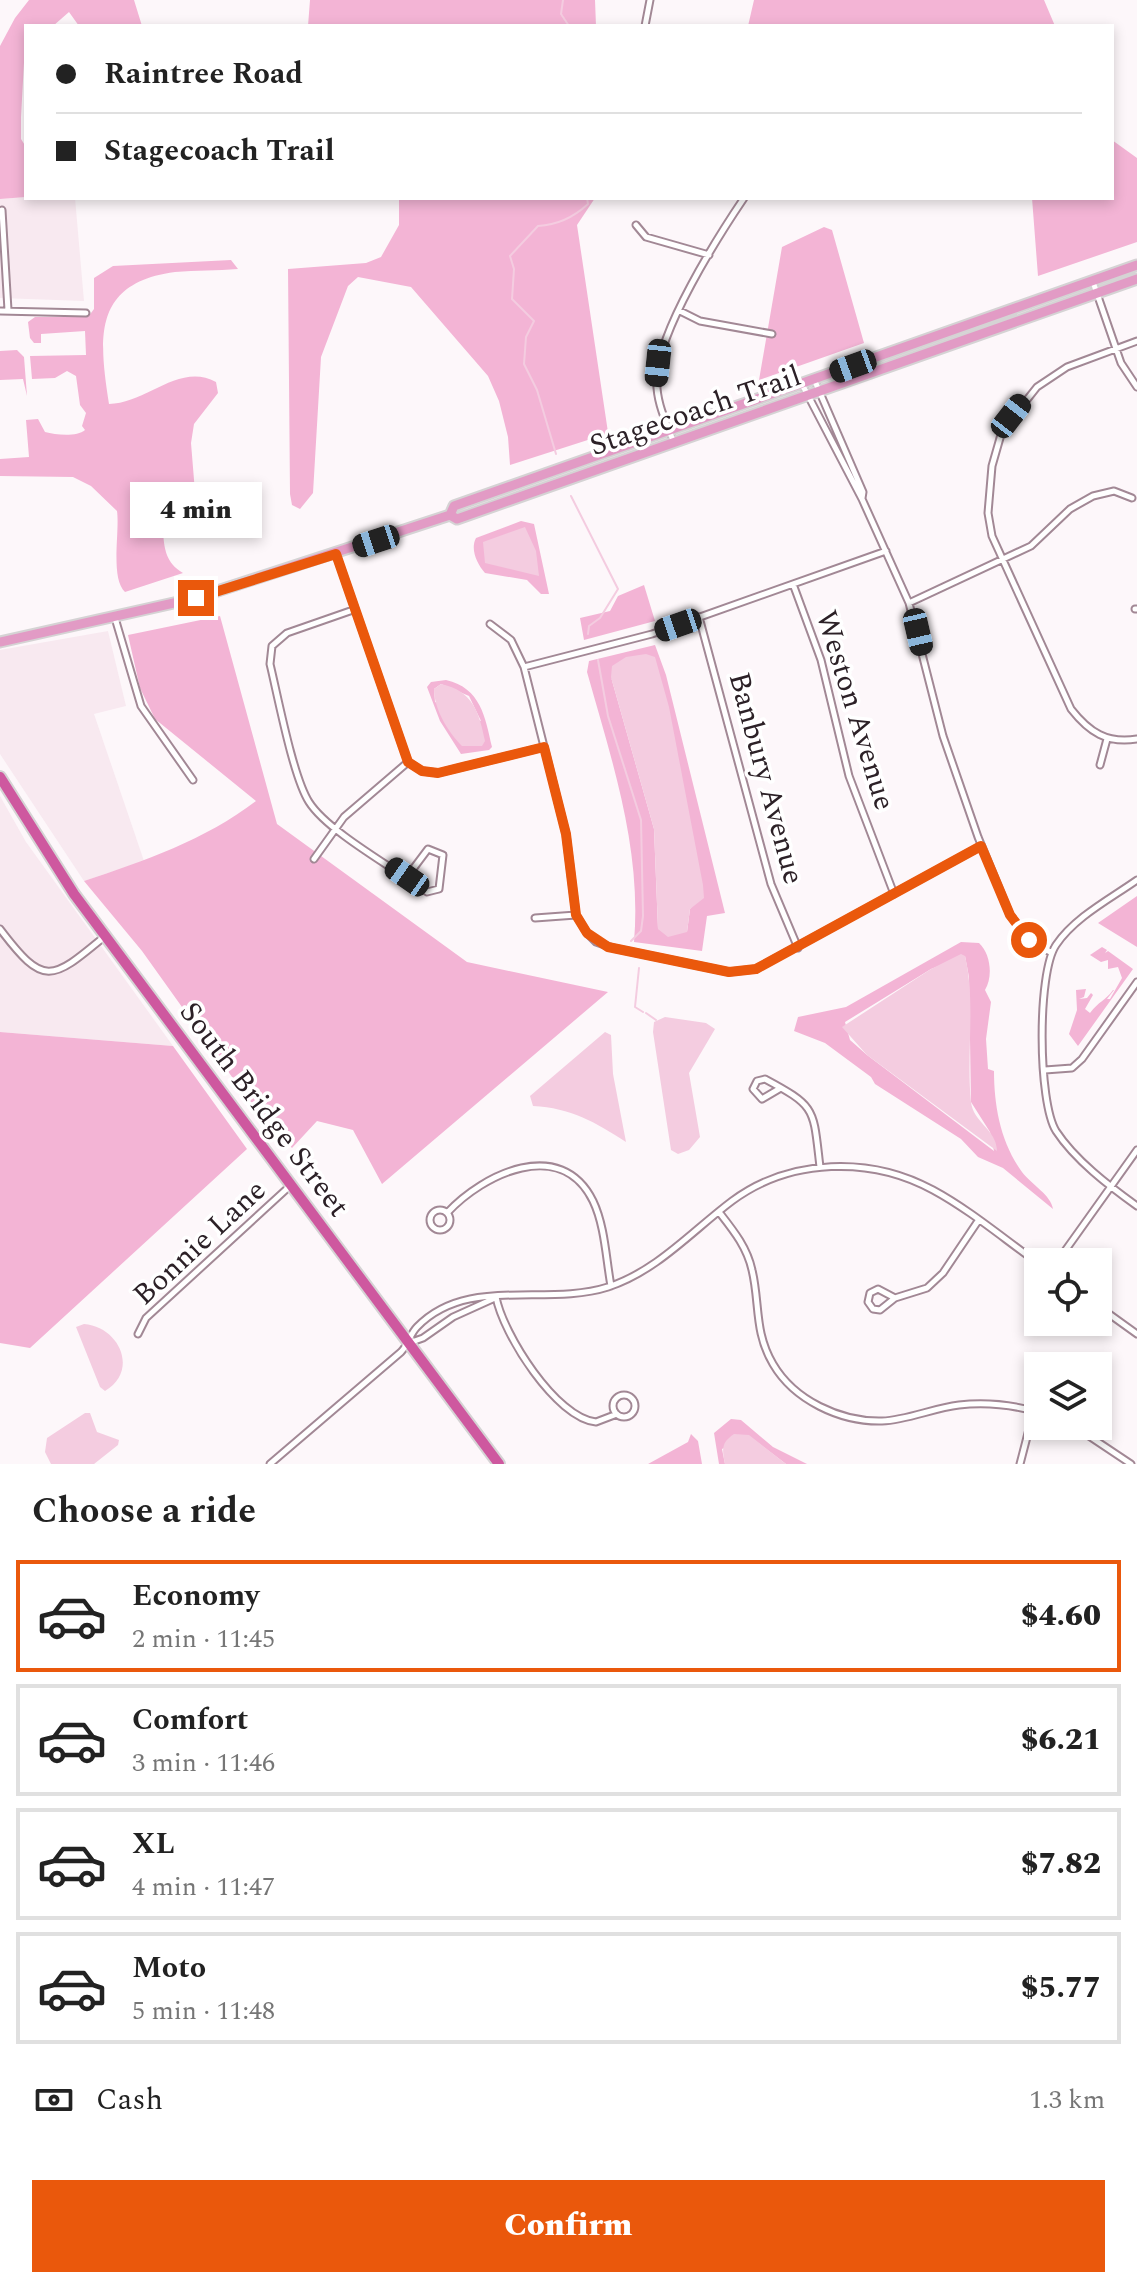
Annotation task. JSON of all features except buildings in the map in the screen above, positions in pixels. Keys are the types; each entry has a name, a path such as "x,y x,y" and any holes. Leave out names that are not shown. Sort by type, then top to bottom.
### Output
{"highway":[{"name":"South Bridge Street","path":"0,778 33,834 105,936 499,1464"}],"main road":[{"name":"Stagecoach Trail","path":"0,642 115,618 238,586 336,554 450,515 454,506 1137,265"},
{"name":"Stagecoach Trail","path":"450,515 457,519 1137,279"}],"street":[{"path":"645,24 650,0"},
{"path":"674,443 660,403 656,379 659,356 709,255 743,200"},
{"path":"2,210 8,310"},
{"path":"636,225 646,237 709,255"},
{"path":"1093,281 1116,348 1137,387"},
{"path":"0,311 86,313"},
{"path":"680,311 700,321 772,334"},
{"path":"1137,341 1051,376 1025,399 1002,431 988,492 988,513 1000,560 1071,709 1083,724 1107,739 1137,739"},
{"path":"814,379 863,492 862,499"},
{"path":"802,384 862,499 909,603 936,714 981,846 1017,929 1052,953"},
{"path":"909,603 1031,546 1077,503 1114,491 1132,498"},
{"path":"524,667 643,636 886,551"},
{"path":"336,554 408,762 422,771 438,773 544,747"},
{"name":"Weston Avenue","path":"793,584 817,645 849,776 894,894"},
{"path":"353,610 287,633 272,646 269,655 306,798 336,828 427,892 436,892 443,855 428,849 407,877"},
{"name":"Banbury Avenue","path":"699,617 771,884 798,948"},
{"path":"115,618 141,706 193,780"},
{"path":"490,624 511,640 524,667 566,834 576,915 587,933 608,947 729,972 756,969 981,846"},
{"path":"1100,765 1107,739"},
{"path":"314,859 336,828 408,762"},
{"path":"1137,880 1076,924 1052,953 1044,982 1047,1109 1057,1132 1111,1186 1137,1206"},
{"path":"535,918 576,915"},
{"path":"0,929 25,961 37,970 49,972 69,966 105,936"},
{"path":"1045,1070 1072,1068 1082,1059 1137,982"},
{"path":"779,1089 762,1099 753,1089 757,1081 764,1079 779,1089 797,1095 812,1113 820,1167"},
{"path":"1067,1248 1137,1150"},
{"path":"447,1213 514,1168 536,1165 558,1169 580,1182 594,1202 611,1286"},
{"path":"409,1343 416,1328 455,1303 483,1295 566,1296 611,1286 651,1266 719,1212 766,1182 820,1167 863,1168 898,1175 934,1190 1024,1253"},
{"name":"Bonnie Lane","path":"138,1334 146,1318 292,1184"},
{"path":"719,1212 747,1255 764,1346 775,1368 803,1396 828,1411 881,1421 959,1405 989,1404 1024,1409"},
{"path":"895,1298 878,1289 870,1293 868,1302 873,1309 880,1310 895,1298 927,1288 978,1221"},
{"path":"270,1464 409,1343 423,1338 464,1310 496,1297"},
{"path":"496,1297 500,1315 512,1337 565,1409 586,1421 605,1421 617,1414 627,1416 633,1412 631,1398 625,1395 616,1399 613,1405 617,1414"},
{"path":"1112,1316 1137,1334"},
{"path":"1020,1464 1027,1440"},
{"path":"1095,1440 1131,1464"}],"shaded area":[{"path":"29,0 134,0 141,24 78,24 69,12 55,24 24,24 21,139 24,144 24,197 0,199 0,46"},
{"path":"310,0 595,0 596,24 308,24"},
{"path":"754,0 1044,0 1054,24 748,24"},
{"path":"1114,141 1137,158 1137,242 1038,276 1032,200 1114,200"},
{"path":"0,199 75,200 84,301 0,298"},
{"path":"399,200 594,200 577,225 609,439 594,438 510,465 508,437 499,401 488,376 411,287 358,277 348,286 321,357 313,493 300,509 292,505 290,494 288,269 366,263 381,257 399,225"},
{"path":"824,227 832,230 864,343 759,380 782,247"},
{"path":"231,260 238,269 175,272 148,278 128,288 115,301 107,318 103,358 109,404 136,398 189,377 216,382 218,393 194,424 191,443 195,492 192,501 163,530 167,555 183,573 125,592 118,576 117,511 91,486 73,477 0,476 0,459 29,457 26,420 38,419 45,432 60,435 85,430 82,426 86,413 80,405 76,376 67,371 55,378 32,379 30,356 86,355 85,331 41,334 41,343 34,343 30,338 28,322 35,317 88,317 94,309 94,278 113,266"},
{"path":"17,350 24,357 27,396 23,379 0,380 0,351"},
{"path":"521,521 534,524 549,594 541,594 527,580 485,573 475,556 476,538"},
{"path":"525,527 536,551 539,576 485,563 483,542"},
{"path":"644,585 655,621 584,640 580,618 610,611 618,596"},
{"path":"220,616 277,824 467,962 608,992 382,1184 353,1130 317,1121 292,1148 257,1112 142,951 84,881 195,838 256,801 155,719 140,688 128,635"},
{"path":"108,631 126,706 94,714 144,861 84,881 0,754 0,650"},
{"path":"655,645 666,675 725,913 707,916 702,951 634,942 634,873 629,839 615,772 587,672 589,661","holes":["611,677 696,901 690,909 687,932 658,929 654,829"]},
{"path":"646,654 655,657 669,707 703,885 704,898 690,909 687,932 668,937 658,929 654,829 611,677 612,666 626,657"},
{"path":"446,680 458,684 474,697 487,725 492,747 489,750 461,754 440,721 427,687 431,682","holes":["441,684 469,696 481,721 435,702 434,689"]},
{"path":"441,684 461,692 473,704 483,731 485,741 482,746 462,746 447,727 435,697 434,689"},
{"path":"0,796 26,842 173,1046 0,1032"},
{"path":"1137,896 1137,947 1098,923"},
{"path":"961,942 979,943 990,966 985,990 991,1002 986,1039 988,1069 994,1071 1000,1124 1015,1161 1026,1177 1049,1199 1053,1209 1003,1168 978,1157 961,1139 875,1084 871,1077 825,1043 794,1031 798,1017 846,1007","holes":["965,956 969,977 971,1102 990,1132 994,1151 867,1055 850,1040 845,1022 931,969"]},
{"path":"1102,947 1107,950 1105,953 1108,951 1133,969 1078,1046 1069,1034 1077,1010 1076,990 1086,989 1084,997 1079,999 1087,998 1091,993 1093,995 1085,1009 1090,1013 1114,990 1107,999 1110,999 1122,978 1118,967 1108,969 1108,960 1101,962 1090,955"},
{"path":"961,954 965,956 970,992 971,1102 976,1115 993,1137 997,1151 867,1055 842,1027 931,969"},
{"path":"665,1017 706,1023 715,1029 689,1073 700,1137 689,1150 678,1154 671,1150 653,1032 654,1022"},
{"path":"0,1032 173,1046 247,1149 30,1348 0,1343"},
{"path":"605,1032 611,1035 613,1074 626,1142 582,1117 533,1106 530,1096"},
{"path":"84,1324 107,1333 121,1351 121,1373 105,1391 100,1387 76,1327"},
{"path":"85,1413 90,1413 97,1432 119,1440 118,1445 94,1464 51,1464 45,1452 47,1438"},
{"path":"731,1419 741,1420 773,1447 807,1464 786,1464 749,1436 722,1449 725,1464 719,1464 714,1433"},
{"path":"691,1434 698,1441 702,1464 648,1464 688,1442"},
{"path":"734,1434 749,1435 786,1464 725,1464 724,1447"}],"waterway":[{"path":"563,0 561,14 568,24"},
{"path":"556,454 537,390 524,364 526,337 534,321 512,299 514,269 510,256 538,226 571,216 588,204 587,200"},
{"path":"571,496 618,589 600,618 589,626 588,634"},
{"path":"598,660 608,716 641,820 643,916 641,931 631,941"},
{"path":"639,968 635,1007 643,1012"},
{"path":"646,1013 656,1020"}],"route":[{"path":"196,598 336,554 400,749 408,762 430,773 448,772 544,747 566,834 576,915 596,942 608,947 729,972 756,969 771,964 981,846 1017,929 1029,940"}]}
